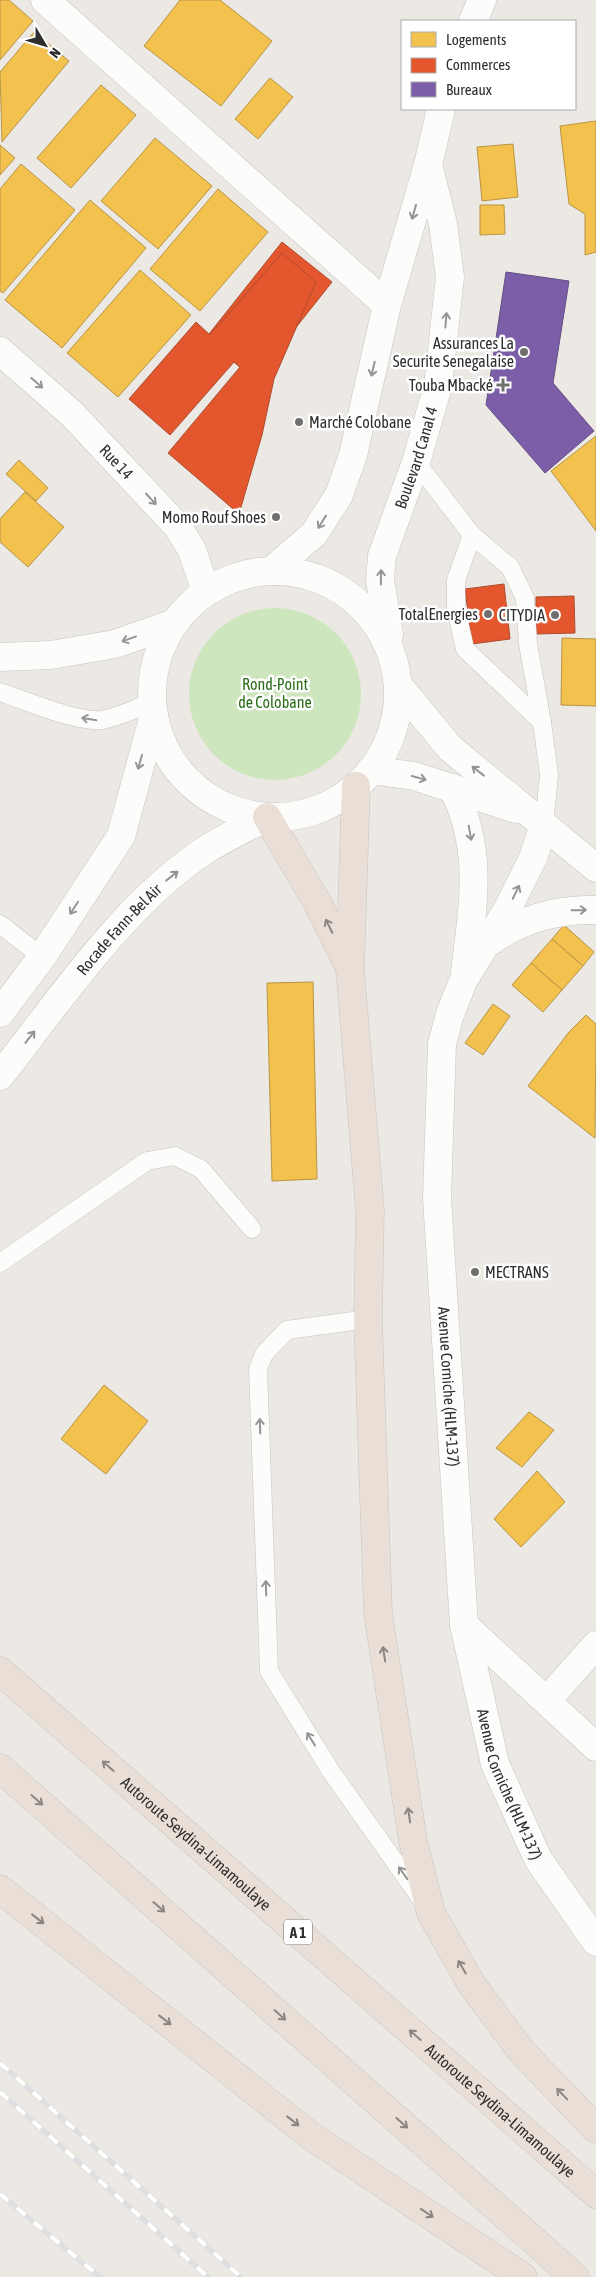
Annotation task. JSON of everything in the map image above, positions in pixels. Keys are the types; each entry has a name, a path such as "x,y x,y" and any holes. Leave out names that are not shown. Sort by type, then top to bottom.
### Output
{"highway":[{"path":"364,778 350,969 370,1211 368,1319 378,1613 413,1841 431,1913 472,1985 522,2052 596,2129"},
{"path":"267,816 317,902 350,969"},
{"name":"Autoroute Seydina-Limamoulaye","path":"0,1671 596,2194"},
{"path":"0,1768 575,2277"},
{"path":"0,1889 311,2136 523,2277"}],"street":[{"path":"45,0 387,305"},
{"path":"473,20 482,0"},
{"name":"Boulevard Canal 4","path":"271,570 314,534 339,494 353,455 387,305 428,165 441,110"},
{"name":"Boulevard Canal 4","path":"396,673 382,603 380,580 382,556 416,462 438,386 450,277 443,224 428,165"},
{"name":"Rue 14","path":"0,351 72,414 178,527 192,550 206,592"},
{"path":"0,1013 42,957 121,836 153,709 154,673 158,656 175,623 193,602 206,592 230,579 250,573 271,570 312,576 333,585 349,595 378,626 396,673 450,748 596,868"},
{"path":"0,657 51,655 115,644 175,623"},
{"path":"153,709 164,748 189,782 224,806 243,813 284,816 315,809 341,797 364,778 385,747 393,725 396,673"},
{"path":"364,778 414,776 453,788 537,819"},
{"path":"453,788 468,821 474,855 474,896 464,979"},
{"name":"Rocade Fann-Bel Air","path":"0,1076 117,930 164,882 204,851 267,816"},
{"name":"Avenue Corniche (HLM-137)","path":"537,819 533,858 506,912 464,979 450,1014 442,1044 438,1198 464,1625 495,1764 538,1858 596,1942"},
{"path":"486,944 510,927 543,915 566,910 596,910"},
{"path":"464,1625 596,1747"},
{"path":"547,1700 596,1645"}],"lane":[{"path":"416,462 472,534 510,567 525,598 528,644 549,775 537,819"},
{"path":"472,534 456,580 456,608 465,649 542,722"},
{"path":"0,692 70,715 98,720 153,709"},
{"path":"0,924 42,957"},
{"path":"0,1263 147,1161 175,1156 201,1169 252,1229"},
{"path":"368,1319 287,1330 264,1354 258,1369 269,1672 330,1770 431,1913"}],"green space":[{"name":"Rond-Point de Colobane","path":"275,608 292,610 308,615 336,633 354,661 359,677 361,694 359,711 354,727 336,755 308,773 292,778 275,780 258,778 242,773 214,755 196,727 191,711 189,694 191,677 196,661 214,633 242,615 258,610"}],"building: Logements":[{"path":"0,0 9,0 33,21 0,60"},
{"path":"180,0 220,0 272,41 221,106 144,46"},
{"path":"34,32 69,61 2,142 0,72"},
{"path":"270,78 293,97 258,139 235,119"},
{"path":"101,85 136,115 71,188 37,158"},
{"path":"596,121 596,252 585,255 585,214 569,204 560,126"},
{"path":"155,138 212,186 158,249 101,201"},
{"path":"513,144 518,197 482,201 477,147"},
{"path":"0,145 15,158 0,175"},
{"path":"21,164 75,210 3,293 0,291 0,189"},
{"path":"218,189 268,232 200,311 150,269"},
{"path":"90,200 146,248 62,348 5,300"},
{"path":"480,205 504,205 505,234 480,235"},
{"path":"140,270 191,315 118,397 67,353"},
{"path":"596,436 596,531 551,471"},
{"path":"19,460 48,488 36,501 6,474"},
{"path":"25,492 64,527 28,567 0,542 0,519"},
{"path":"562,638 596,639 596,706 561,705"},
{"path":"564,925 594,952 583,966 552,939"},
{"path":"552,939 583,966 562,990 531,963"},
{"path":"531,963 562,990 543,1012 512,985"},
{"path":"313,982 317,1179 272,1181 267,983"},
{"path":"493,1004 510,1016 483,1055 465,1043"},
{"path":"586,1015 596,1024 595,1138 528,1086 569,1032"},
{"path":"104,1385 148,1421 106,1474 61,1439"},
{"path":"529,1412 554,1430 522,1467 496,1448"},
{"path":"537,1471 565,1502 521,1547 494,1519"}],"building: Commerces":[{"path":"282,242 332,282 255,379 205,339"},
{"path":"282,253 316,282 274,379 262,435 239,514 168,453 240,367 234,362 170,435 129,399 196,322 210,335"},
{"name":"TotalEnergies","path":"504,584 510,639 472,644 465,589"},
{"name":"CITYDIA","path":"574,596 575,633 536,634 536,597"}],"building: Bureaux":[{"path":"506,272 569,281 553,383 594,431 545,473 486,405"}],"railway":[{"path":"0,2063 241,2277"},
{"path":"0,2092 208,2277"},
{"path":"0,2194 100,2277"}],"place":[{"name":"Assurances La Securite Senegalaise","path":"524,352"},
{"name":"Touba Mbacké","path":"503,385"},
{"name":"Marché Colobane","path":"299,422"},
{"name":"Momo Rouf Shoes","path":"276,517"},
{"name":"TotalEnergies","path":"488,614"},
{"name":"CITYDIA","path":"555,615"},
{"name":"MECTRANS","path":"475,1272"}]}
